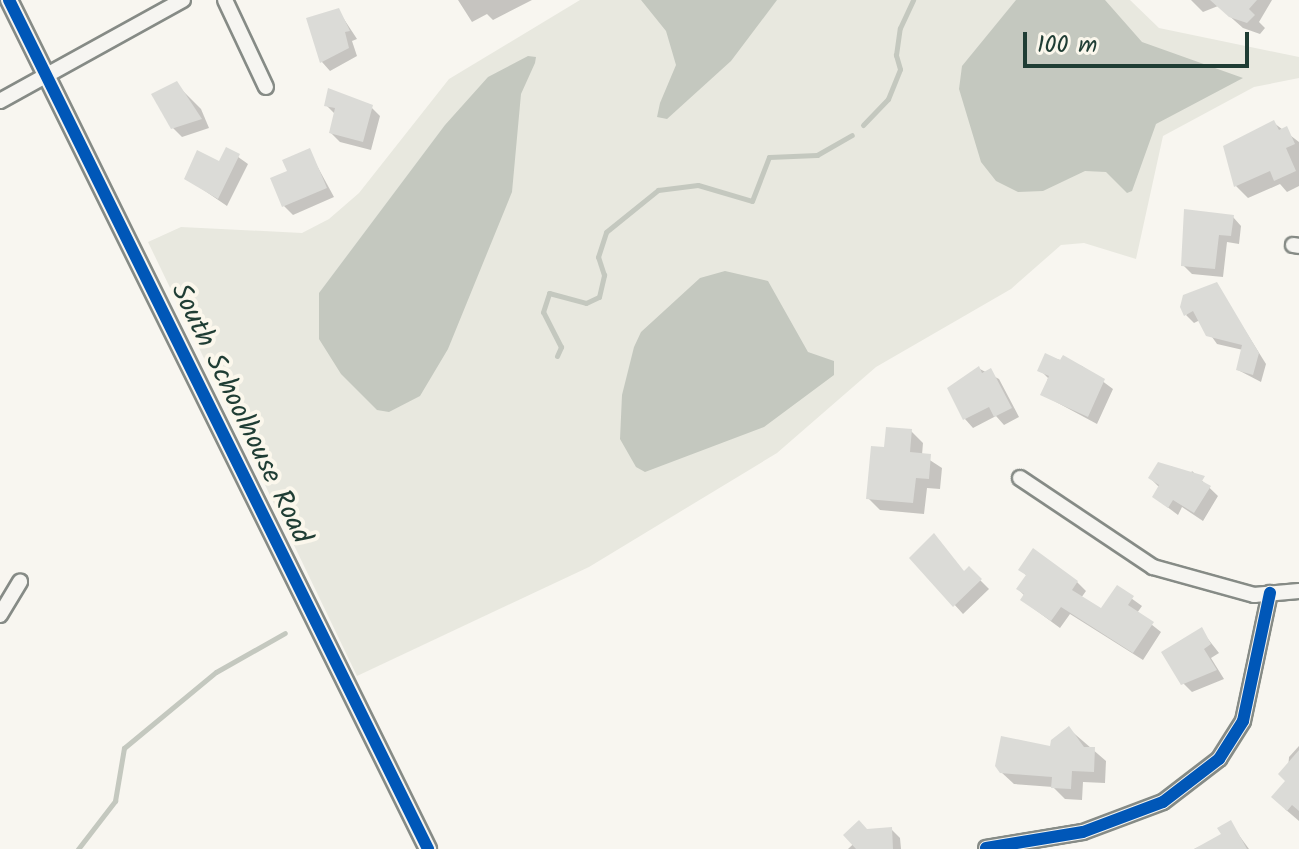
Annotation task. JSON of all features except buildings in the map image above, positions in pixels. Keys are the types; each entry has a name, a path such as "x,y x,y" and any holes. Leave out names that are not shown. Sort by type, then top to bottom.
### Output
{"street":[{"name":"South Schoolhouse Road","path":"9,0 428,849"},
{"path":"0,101 48,78 99,42 183,0"},
{"path":"225,0 266,87"},
{"path":"1020,478 1153,567 1254,595 1299,591"},
{"path":"0,615 20,582"},
{"path":"986,848 1083,832 1163,802 1219,759 1243,721 1270,593"}],"shaded area":[{"path":"580,0 1130,0 1159,28 1299,57 1299,78 1254,87 1163,136 1136,259 1084,243 1061,245 1011,289 876,367 777,453 589,567 357,676 148,242 181,227 302,233 329,219 359,193 449,79"},
{"path":"641,0 777,0 731,61 667,119 657,117 676,65 666,31"},
{"path":"1016,0 1105,0 1142,42 1243,78 1156,124 1132,191 1127,193 1106,172 1085,171 1043,191 1018,192 996,181 981,162 959,89 962,66"},
{"path":"528,56 536,57 521,94 512,192 448,349 420,396 389,412 377,410 341,374 319,339 319,293 445,125 488,77"},
{"path":"725,271 768,281 808,352 834,361 834,375 764,427 645,472 636,467 620,439 622,395 634,347 641,332 700,278"}],"waterway":[{"path":"863,125 888,99 900,69 896,55 900,28 913,0"},
{"path":"557,356 561,347 543,312 549,293 586,303 599,297 604,275 598,257 606,232 658,190 698,185 752,201 769,157 817,155 852,135"},
{"path":"78,849 115,801 124,748 216,672 285,633"}],"cycle path":[{"path":"9,0 428,849"},
{"path":"986,848 1083,832 1163,802 1219,759 1243,721 1270,593"}]}
